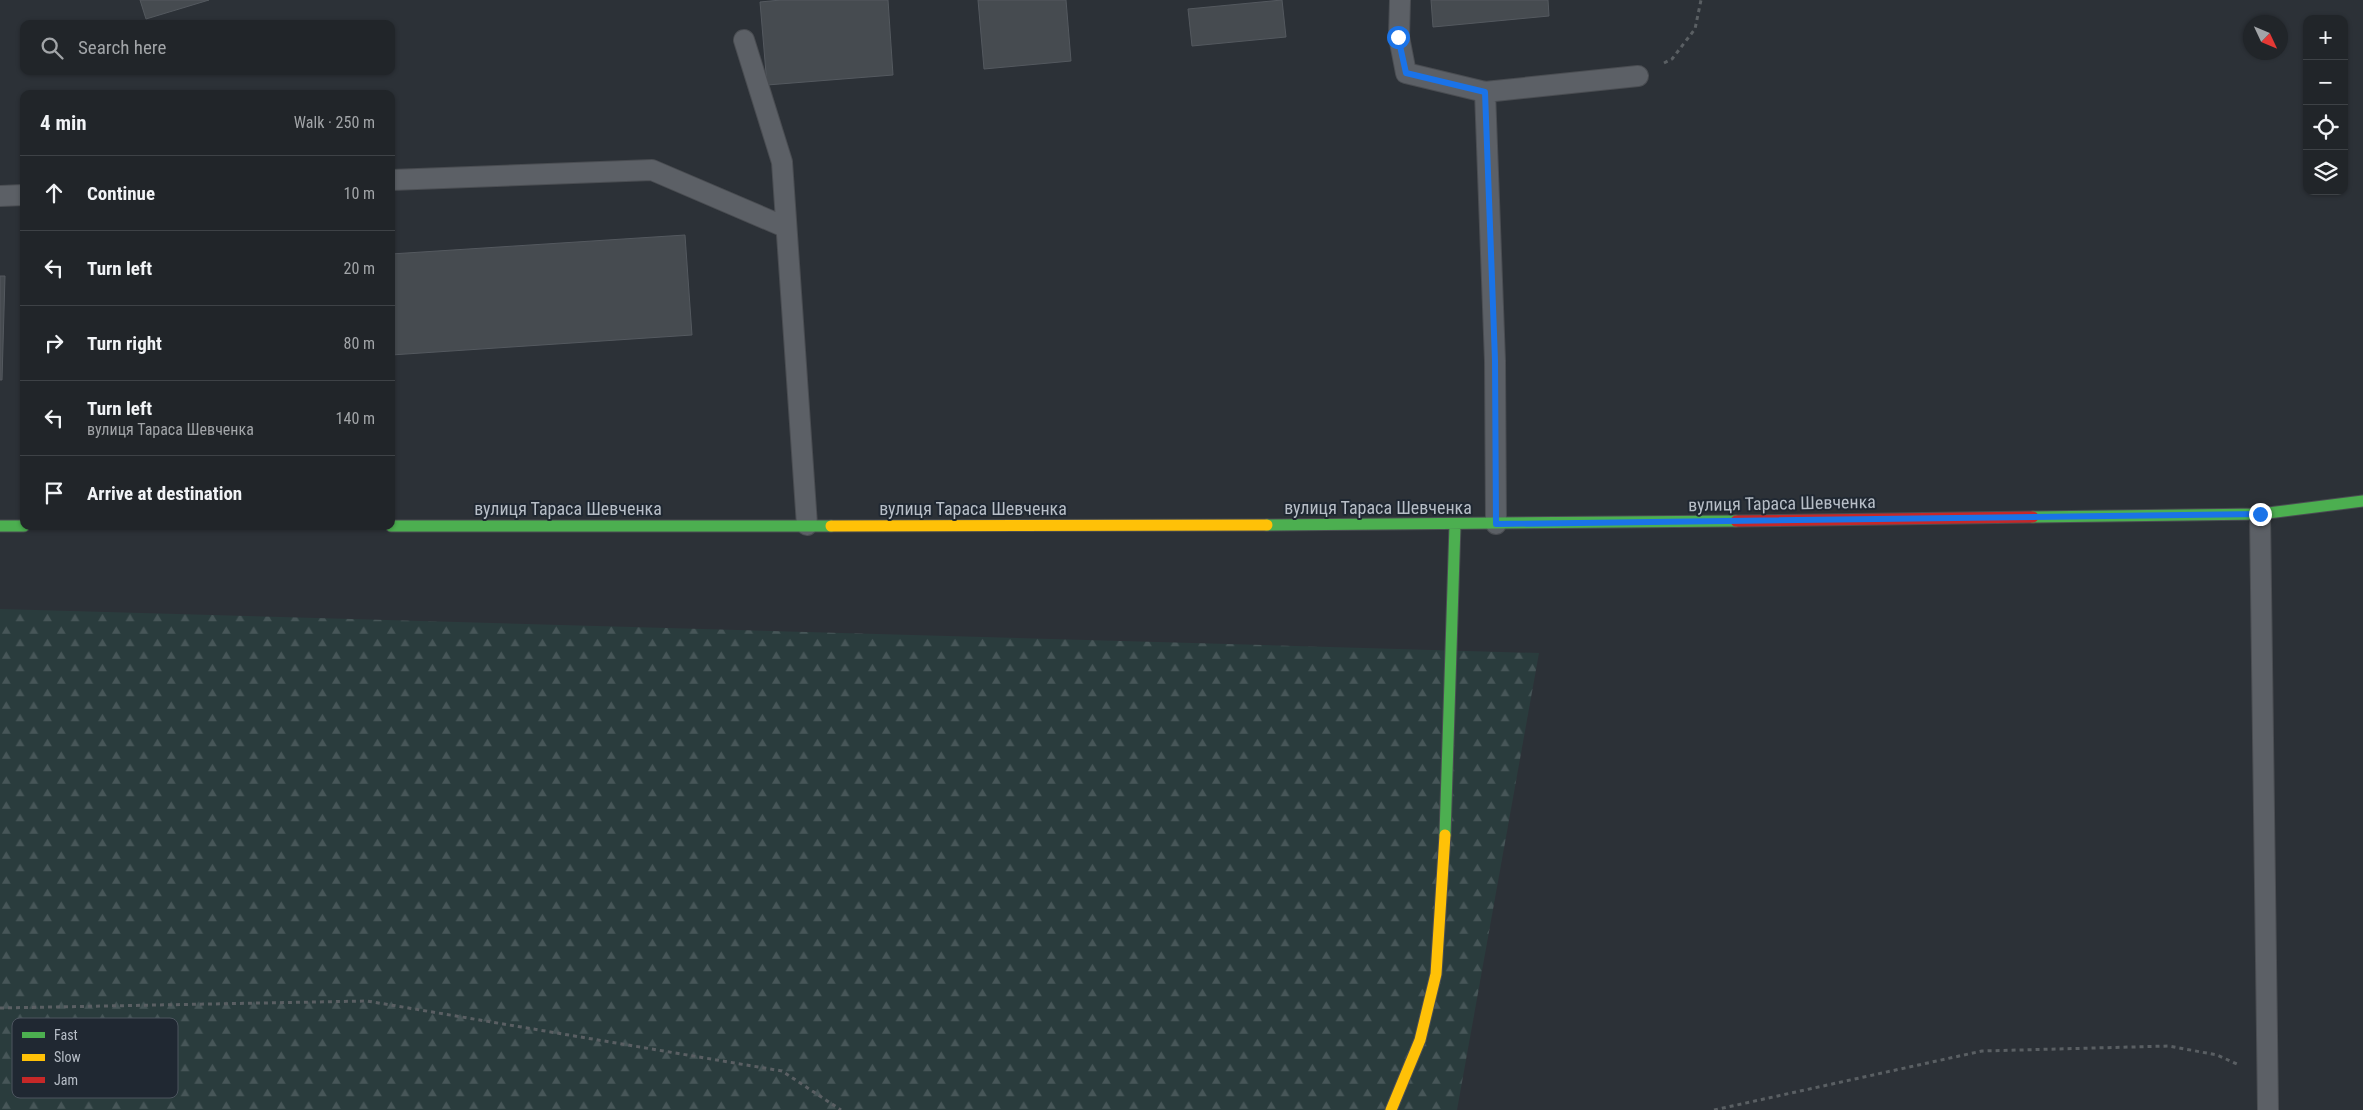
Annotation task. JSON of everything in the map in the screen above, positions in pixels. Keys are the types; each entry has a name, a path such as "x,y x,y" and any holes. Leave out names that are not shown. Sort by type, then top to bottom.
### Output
{"street":[{"name":"вулиця Тараса Шевченка","path":"395,526 1455,525 2260,514 2363,501"},
{"path":"1391,1110 1420,1040 1436,974 1444,877 1455,525"},
{"path":"0,526 20,526"}],"lane":[{"path":"1400,0 1398,37 1406,73 1485,92 1638,76"},
{"path":"744,40 782,162 807,526"},
{"path":"1485,92 1495,360 1496,524"},
{"path":"395,180 652,170 785,227"},
{"path":"0,196 20,195"},
{"path":"2260,514 2267,1105"}],"path":[{"path":"1638,76 1672,59 1695,29 1701,0"},
{"path":"0,1008 367,1001 782,1071 841,1110"},
{"path":"1714,1110 1982,1051 2169,1046 2217,1055 2247,1070 2267,1105"}],"green space":[{"path":"0,609 1539,653 1457,1110 0,1110"}],"building":[{"path":"140,0 209,0 146,19"},
{"path":"781,0 888,0 893,75 767,85 760,2"},
{"path":"978,0 1066,0 1071,61 984,69"},
{"path":"1282,0 1286,37 1192,46 1188,9"},
{"path":"1431,0 1548,0 1549,16 1433,27"},
{"path":"685,235 692,335 395,355 395,254"},
{"path":"0,276 5,276 2,380 0,380"}],"traffic: fast":[{"path":"2033,517 2260,514 2363,501"},
{"path":"1267,525 1736,521"},
{"path":"1445,835 1455,525"},
{"path":"0,526 20,526"},
{"path":"395,526 831,526"}],"traffic: slow":[{"path":"831,526 1267,525"},
{"path":"1391,1110 1420,1040 1436,974 1445,835"}],"traffic: jam":[{"path":"1736,521 2033,517"}],"route":[{"path":"1398,37 1406,73 1485,92 1495,360 1496,524 2260,514"}]}
